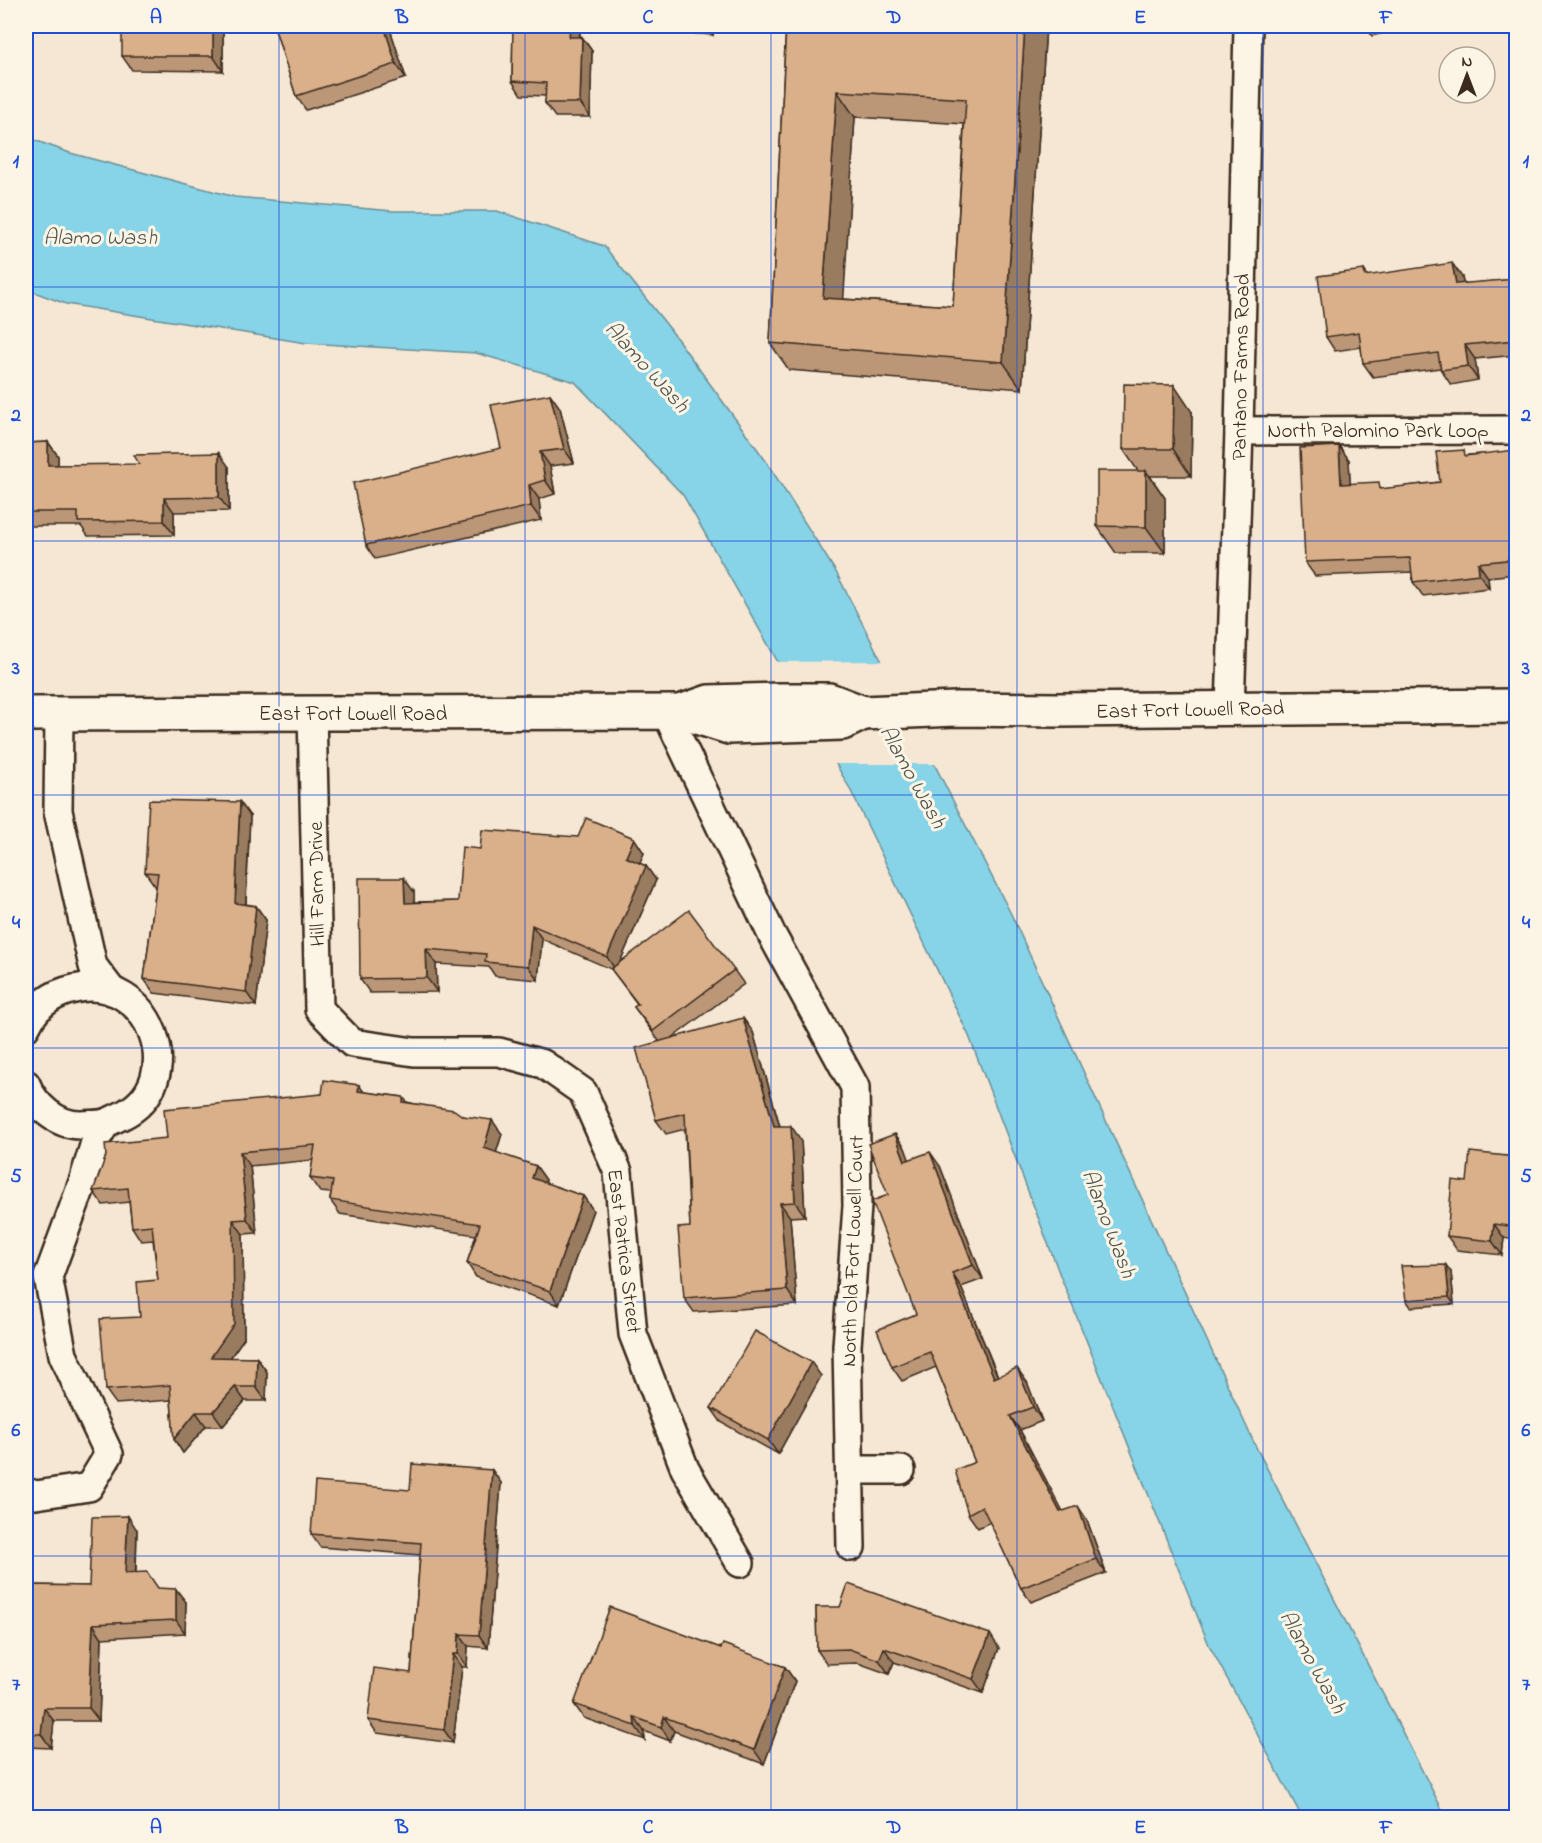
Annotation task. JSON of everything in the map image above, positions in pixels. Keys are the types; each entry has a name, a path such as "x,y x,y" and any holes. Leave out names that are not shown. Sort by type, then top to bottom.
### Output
{"street":[{"name":"Pantano Farms Road","path":"1230,709 1248,26"},
{"name":"North Palomino Park Loop","path":"1239,431 1516,430"},
{"name":"East Fort Lowell Road","path":"26,714 674,712 709,702 785,712 842,723 863,713 956,709 1516,706"},
{"name":"North Old Fort Lowell Court","path":"674,712 772,935 855,1087 857,1206 847,1346 851,1546"},
{"name":"Hill Farm Drive","path":"312,713 319,1009 352,1043"},
{"path":"26,1084 30,1094 42,1108 61,1120 77,1125 106,1123 131,1111 139,1104 155,1077 158,1062 154,1033 146,1017 132,1002 112,990 93,966 58,811 58,714"},
{"path":"27,1012 64,991 82,987 112,990"},
{"name":"East Patrica Street","path":"352,1043 414,1052 499,1052 543,1064 583,1092 618,1172 633,1334 685,1469 740,1563"},
{"path":"26,1492 36,1495 89,1487 109,1454 63,1355 48,1277 84,1179 96,1139 106,1123"},
{"path":"850,1470 901,1470"}],"water":[{"name":"Alamo Wash","path":"26,137 70,153 235,197 393,211 497,211 604,246 670,329 766,461 836,572 1011,914 1255,1445 1446,1817 1302,1817 1209,1645 1060,1275 969,1036 849,787 683,495 575,382 476,353 306,343 66,304 26,289"}],"pier":[{"path":"885,661 938,764 832,764 774,662"}],"building":[{"path":"122,26 213,26 213,56 122,56"},
{"path":"274,26 384,26 396,64 296,96"},
{"path":"513,26 570,26 569,37 582,37 580,103 545,103 546,83 512,81"},
{"path":"786,26 1025,26 1003,362 770,343","holes":["837,91 966,99 953,306 823,298"]},
{"path":"1452,263 1456,284 1516,279 1516,340 1465,345 1468,366 1441,370 1438,353 1363,363 1359,332 1326,337 1318,276 1364,270 1365,276"},
{"path":"1124,384 1174,385 1173,449 1123,449"},
{"path":"550,394 564,449 540,452 545,480 529,485 531,506 366,545 353,483 501,448 491,405"},
{"path":"48,442 48,465 139,464 134,455 219,453 219,497 164,498 164,521 78,522 78,512 26,512 26,443"},
{"path":"1339,446 1341,484 1379,482 1380,489 1440,482 1436,452 1464,450 1465,456 1515,450 1513,480 1516,479 1516,559 1478,563 1479,574 1413,582 1410,558 1305,562 1300,448"},
{"path":"1097,471 1146,471 1146,527 1097,526"},
{"path":"149,800 240,802 235,903 256,906 246,992 144,979 158,873 145,872"},
{"path":"586,818 634,838 626,857 646,866 607,957 532,925 528,966 485,962 486,954 426,949 427,978 360,979 359,878 404,878 405,903 458,901 462,847 480,849 482,830 578,837"},
{"path":"689,910 734,970 653,1031 634,1007 638,1004 611,969"},
{"path":"743,1018 774,1126 791,1126 795,1202 780,1203 787,1290 684,1298 678,1228 690,1227 685,1113 656,1120 636,1048"},
{"path":"324,1080 359,1085 358,1091 403,1097 403,1102 454,1110 463,1116 492,1120 484,1148 536,1166 532,1178 583,1196 550,1291 467,1263 480,1224 330,1200 333,1181 310,1178 315,1145 240,1152 247,1219 233,1220 234,1324 211,1357 257,1358 256,1387 235,1387 213,1412 196,1412 174,1439 170,1385 106,1390 100,1319 140,1317 137,1282 158,1280 152,1225 132,1227 128,1188 93,1191 106,1156 105,1144 167,1138 164,1109 322,1094"},
{"path":"895,1134 905,1161 930,1152 973,1265 952,1273 994,1378 1017,1368 1033,1407 1010,1416 1060,1512 1078,1506 1096,1559 1021,1588 982,1506 968,1514 955,1470 975,1462 930,1352 892,1367 877,1330 916,1314 872,1201 888,1195 868,1144"},
{"path":"1470,1152 1516,1157 1516,1227 1494,1224 1492,1241 1447,1236 1452,1180 1467,1182"},
{"path":"1446,1265 1449,1297 1406,1300 1401,1266"},
{"path":"755,1331 811,1362 768,1440 711,1408"},
{"path":"412,1464 492,1470 479,1635 459,1634 458,1654 453,1654 444,1730 368,1720 374,1668 411,1673 421,1543 311,1534 315,1482 410,1490"},
{"path":"128,1516 125,1573 147,1572 158,1588 176,1589 176,1620 93,1624 89,1708 44,1708 41,1734 26,1734 26,1585 89,1586 92,1517"},
{"path":"848,1584 990,1634 973,1679 884,1648 879,1660 849,1649 817,1650 816,1607 840,1607"},
{"path":"610,1607 721,1648 723,1644 785,1667 754,1750 664,1717 661,1727 634,1717 635,1726 574,1704"}]}
